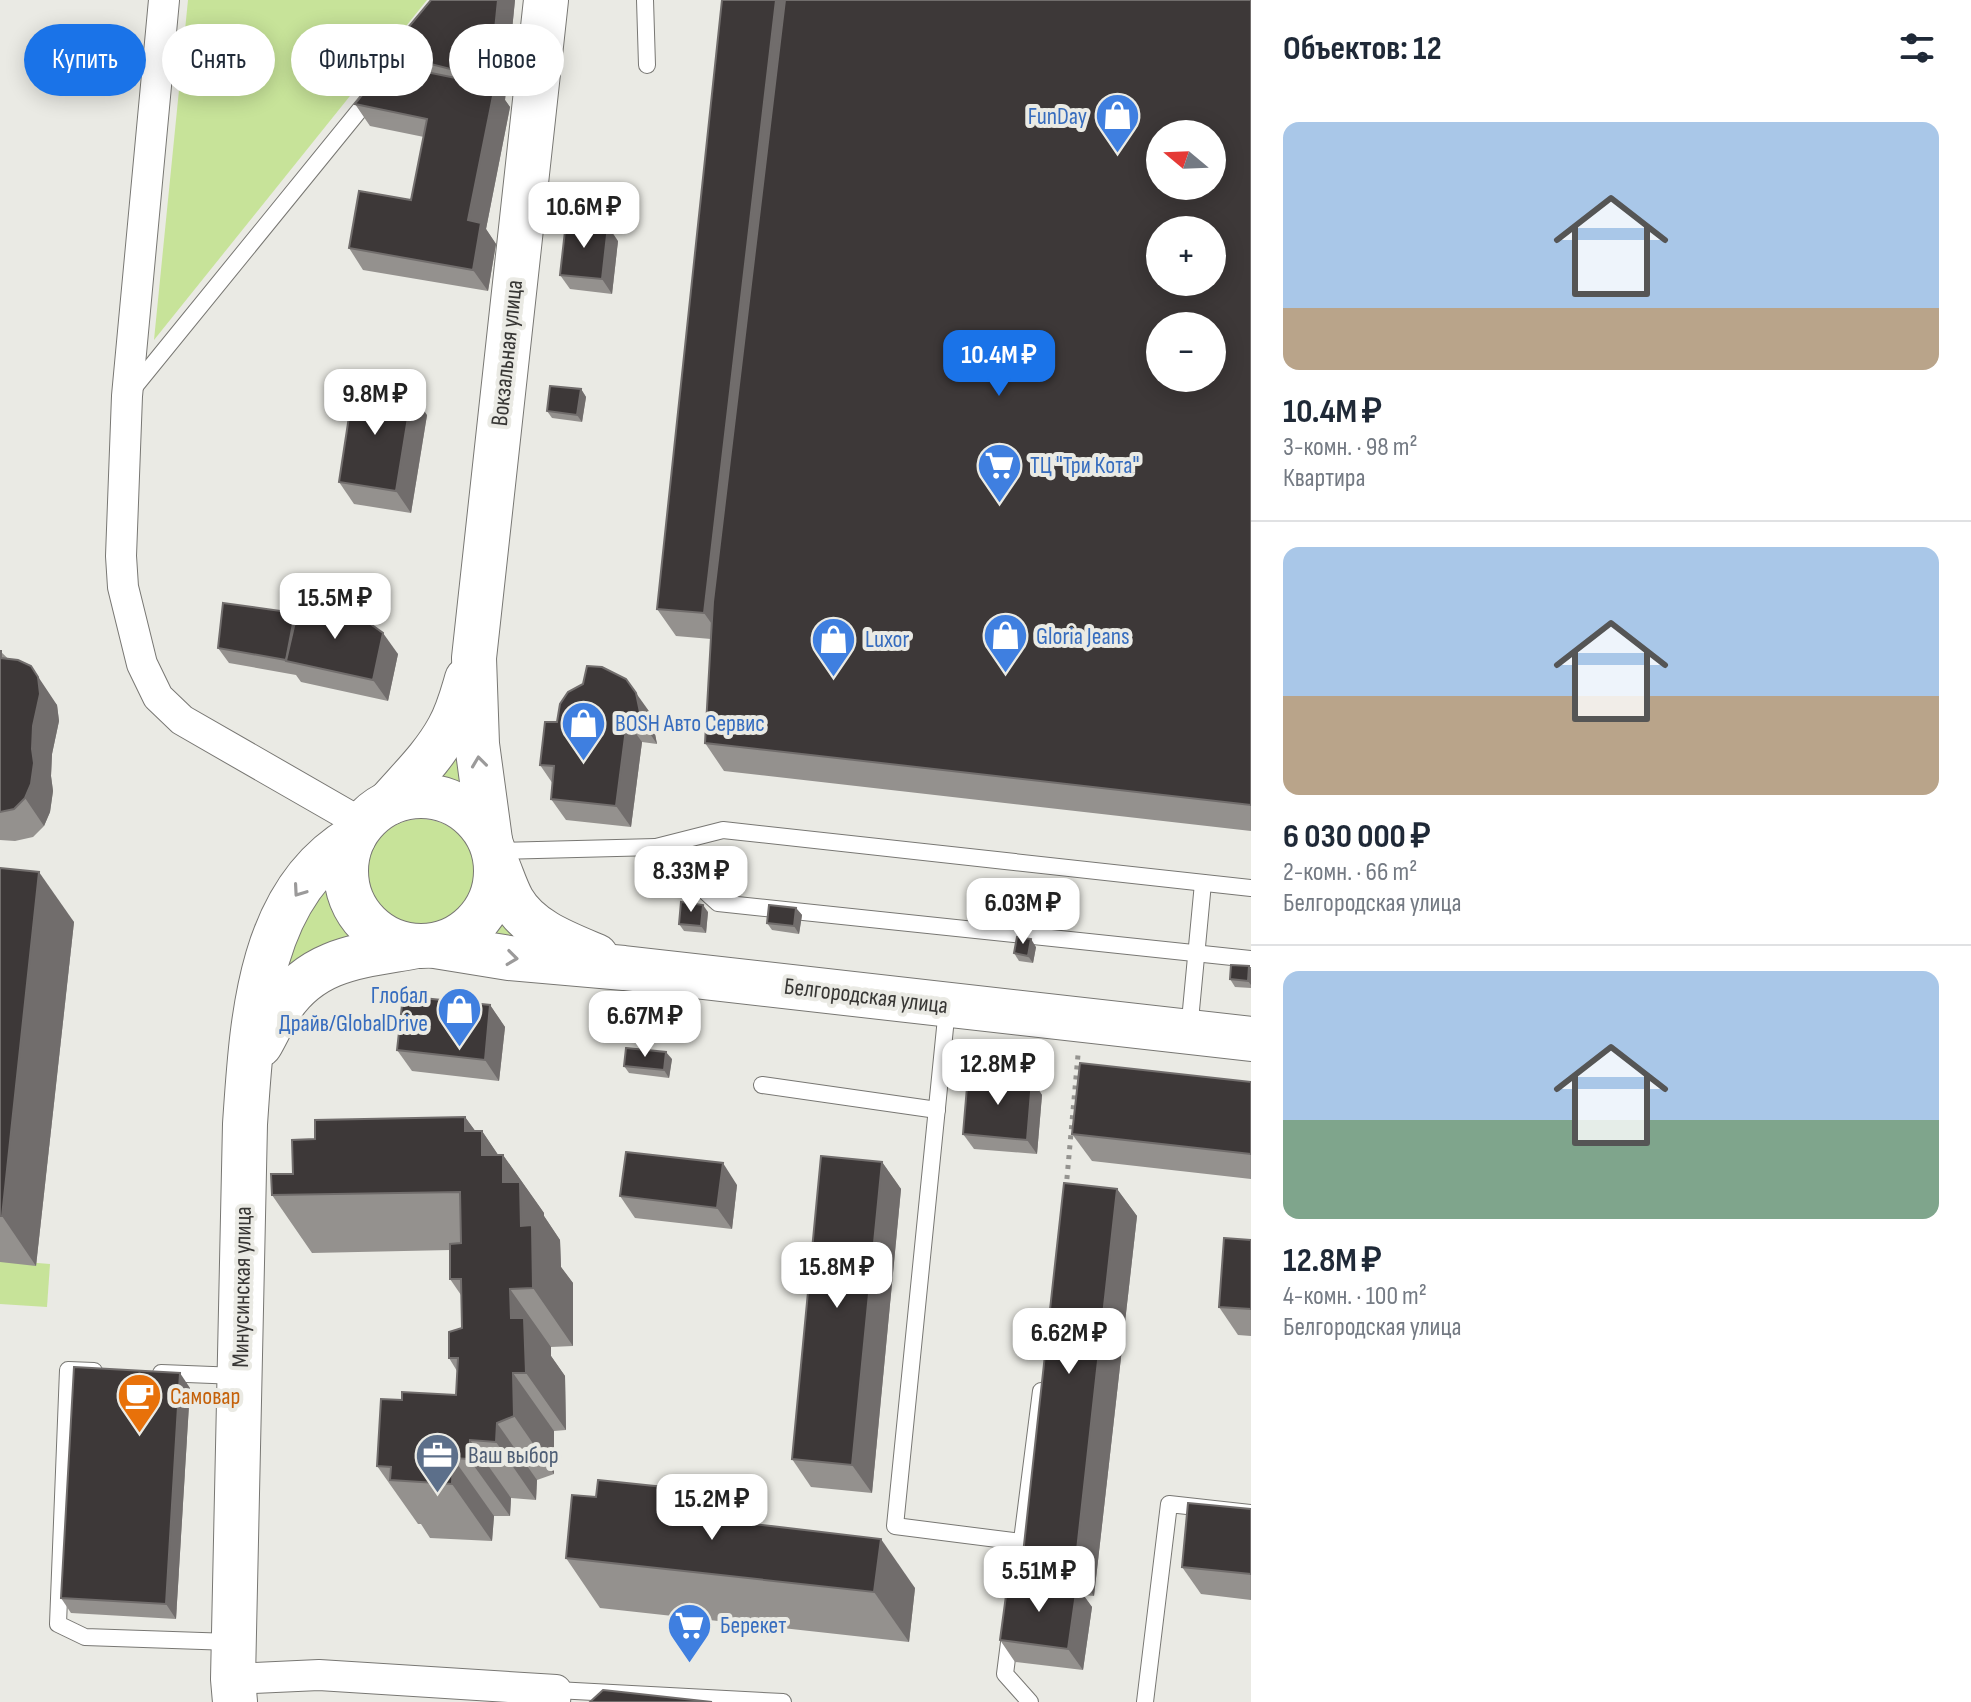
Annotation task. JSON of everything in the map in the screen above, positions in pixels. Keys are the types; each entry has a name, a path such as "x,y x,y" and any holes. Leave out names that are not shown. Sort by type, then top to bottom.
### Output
{"main road":[{"name":"Вокзальная улица","path":"494,852 477,744 474,658 546,0"},
{"name":"Вокзальная улица","path":"368,821 437,747 460,704 474,658"},
{"path":"405,797 439,797 455,803 481,825 494,852 494,893 487,909 465,933 450,941 426,946 399,943 382,935 367,924 349,892 346,873 348,855 368,821 405,797"},
{"name":"Минусинская улица","path":"234,1674 245,1124 260,985 276,932 290,905 310,876 337,847 368,821"},
{"name":"Белгородская улица","path":"494,852 511,898 536,927 624,968"},
{"name":"Минусинская улица","path":"249,1065 280,1008 298,985 313,974 351,958 426,946"},
{"name":"Белгородская улица","path":"426,946 509,958 624,968 1251,1039"}],"street":[{"path":"164,0 127,396 121,556 123,587 142,664 158,697 182,720 368,821"},
{"path":"234,1674 319,1675 556,1696"}],"lane":[{"path":"645,0 647,65"},
{"path":"127,396 370,96"},
{"path":"494,852 656,847 723,830 1251,888"},
{"path":"656,847 718,903 1251,959"},
{"path":"1188,1032 1203,883"},
{"path":"948,1006 895,1526 1021,1542"},
{"path":"762,1085 937,1110"},
{"path":"114,1372 68,1370 58,1624 85,1637 234,1674"},
{"path":"1030,1702 1005,1674 1044,1372"},
{"path":"146,1373 240,1376"},
{"path":"1145,1702 1169,1504 1251,1513"},
{"path":"556,1696 783,1702"}],"path":[{"path":"1065,1203 1078,1051"}],"green space":[{"path":"188,0 427,0 408,24 291,24 291,96 350,96 154,340 178,96 275,96 275,24 186,24"},
{"path":"459,744 475,796 448,782 416,784"},
{"path":"421,819 442,823 459,835 471,852 475,873 471,894 459,911 442,923 421,927 400,923 383,911 371,894 367,873 371,852 383,835 400,823"},
{"path":"326,877 338,917 365,946 289,977 271,968"},
{"path":"498,907 534,953 461,945 485,930"},
{"path":"0,1260 50,1264 47,1307 0,1304"}],"building":[{"path":"431,0 498,0 496,24 449,24 449,69 433,65 433,24 411,24"},
{"path":"722,0 776,0 704,613 657,609"},
{"name":"ТЦ \"Три Кота\"","path":"785,0 1251,0 1251,805 705,743 713,602"},
{"path":"433,73 449,77 449,96 493,96 468,220 481,223 473,270 349,248 359,191 411,200 427,119 355,104 361,96 433,96"},
{"path":"566,222 608,226 602,279 560,275"},
{"path":"354,384 412,393 396,491 339,482"},
{"path":"550,386 581,389 577,415 547,411"},
{"path":"223,603 295,613 286,660 218,648"},
{"path":"330,603 348,608 383,633 373,680 286,661 298,609"},
{"path":"0,651 1,658 18,660 31,666 38,677 40,694 33,726 31,784 25,798 14,809 0,812"},
{"path":"587,666 602,667 626,679 636,693 642,722 627,721 616,806 551,799 554,766 540,765 545,722 557,722 560,704 568,692 583,684"},
{"path":"0,868 39,872 2,1216 0,1216"},
{"path":"681,902 703,905 701,926 679,924"},
{"path":"769,905 796,908 794,926 767,923"},
{"path":"1017,937 1031,939 1028,956 1014,953"},
{"path":"1231,965 1249,966 1248,981 1230,979"},
{"path":"403,996 490,1005 485,1060 397,1050"},
{"path":"626,1048 666,1052 664,1070 624,1066"},
{"path":"1080,1063 1251,1082 1251,1154 1072,1134"},
{"path":"968,1075 1032,1080 1027,1140 963,1134"},
{"path":"465,1117 465,1131 482,1131 482,1155 503,1155 503,1182 520,1182 521,1226 532,1225 533,1288 510,1289 511,1318 524,1318 526,1373 513,1373 514,1416 497,1423 496,1442 470,1440 469,1459 453,1458 452,1484 390,1480 391,1467 377,1466 381,1399 402,1400 402,1392 456,1395 458,1358 449,1358 449,1332 462,1328 461,1279 450,1279 450,1244 461,1243 460,1192 272,1195 271,1174 293,1174 292,1140 315,1139 315,1120"},
{"path":"626,1152 723,1163 717,1208 620,1196"},
{"path":"821,1156 882,1162 852,1465 792,1459"},
{"path":"1064,1183 1117,1189 1075,1568 1022,1563"},
{"path":"1224,1238 1251,1240 1251,1309 1219,1307"},
{"path":"74,1367 180,1373 166,1604 61,1598"},
{"path":"598,1480 673,1488 670,1514 881,1539 874,1592 566,1558 572,1495 596,1497"},
{"path":"1188,1503 1251,1509 1251,1574 1182,1567"},
{"path":"1018,1578 1077,1586 1068,1649 1000,1640 1007,1588 1017,1589"},
{"path":"603,1690 712,1702 590,1702"}],"place":[{"name":"FunDay","path":"1118,155"},
{"name":"ТЦ \"Три Кота\"","path":"999,504"},
{"name":"Gloria Jeans","path":"1005,675"},
{"name":"Luxor","path":"834,678"},
{"name":"BOSH Авто Сервис","path":"584,762"},
{"name":"Глобал Драйв/GlobalDrive","path":"459,1048"},
{"name":"Самовар","path":"139,1435"},
{"name":"Ваш выбор","path":"437,1494"},
{"name":"Берекет","path":"689,1664"}]}
